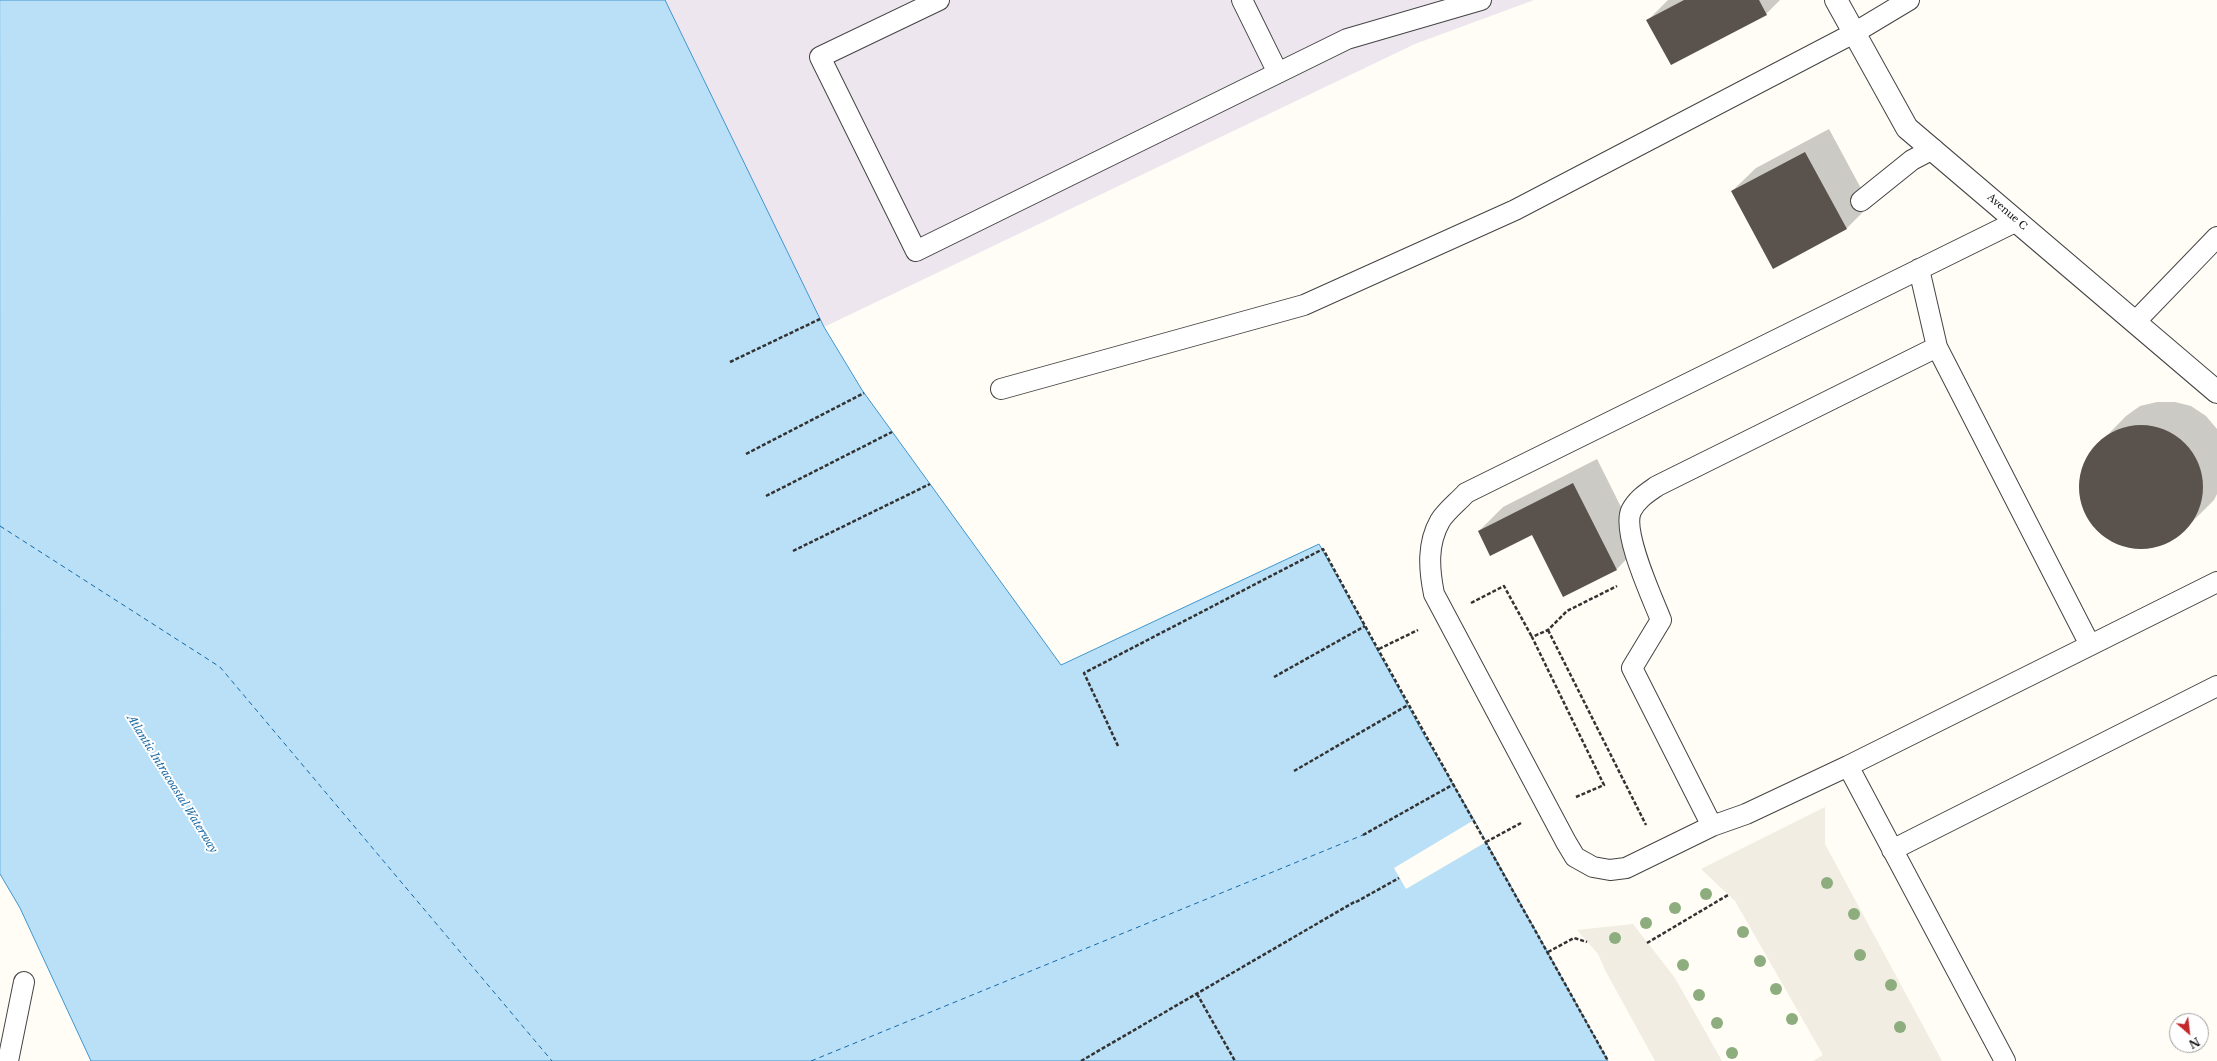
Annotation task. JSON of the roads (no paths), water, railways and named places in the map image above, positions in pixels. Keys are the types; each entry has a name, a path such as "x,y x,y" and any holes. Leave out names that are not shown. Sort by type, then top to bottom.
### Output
{"street":[{"name":"Avenue C","path":"1836,0 1907,128 2217,392"}],"lane":[{"path":"938,0 820,57 916,251 1347,39 1480,0"},
{"path":"1242,0 1278,73"},
{"path":"1001,389 1304,305 1515,210 1854,32 1909,0"},
{"path":"1862,201 1912,160 1933,149"},
{"path":"2016,221 1466,493 1440,521 1430,552 1430,572 1434,594 1575,857 1599,868 1610,870 1626,868 1712,826 1746,814 1848,766 2217,582"},
{"path":"2135,322 2217,237"},
{"path":"1919,269 1937,348 2090,645"},
{"path":"1712,826 1632,668 1661,620 1631,540 1629,524 1631,512 1640,497 1657,486 1937,348"},
{"path":"1892,850 2217,686"},
{"path":"1848,766 2005,1061"},
{"path":"8,1061 24,982"}],"water":[{"name":"Atlantic Intracoastal Waterway","path":"0,0 665,0 824,327 862,390 1061,665 1319,544 1425,737 1474,820 1608,1061 91,1061 20,908 0,874"}]}
